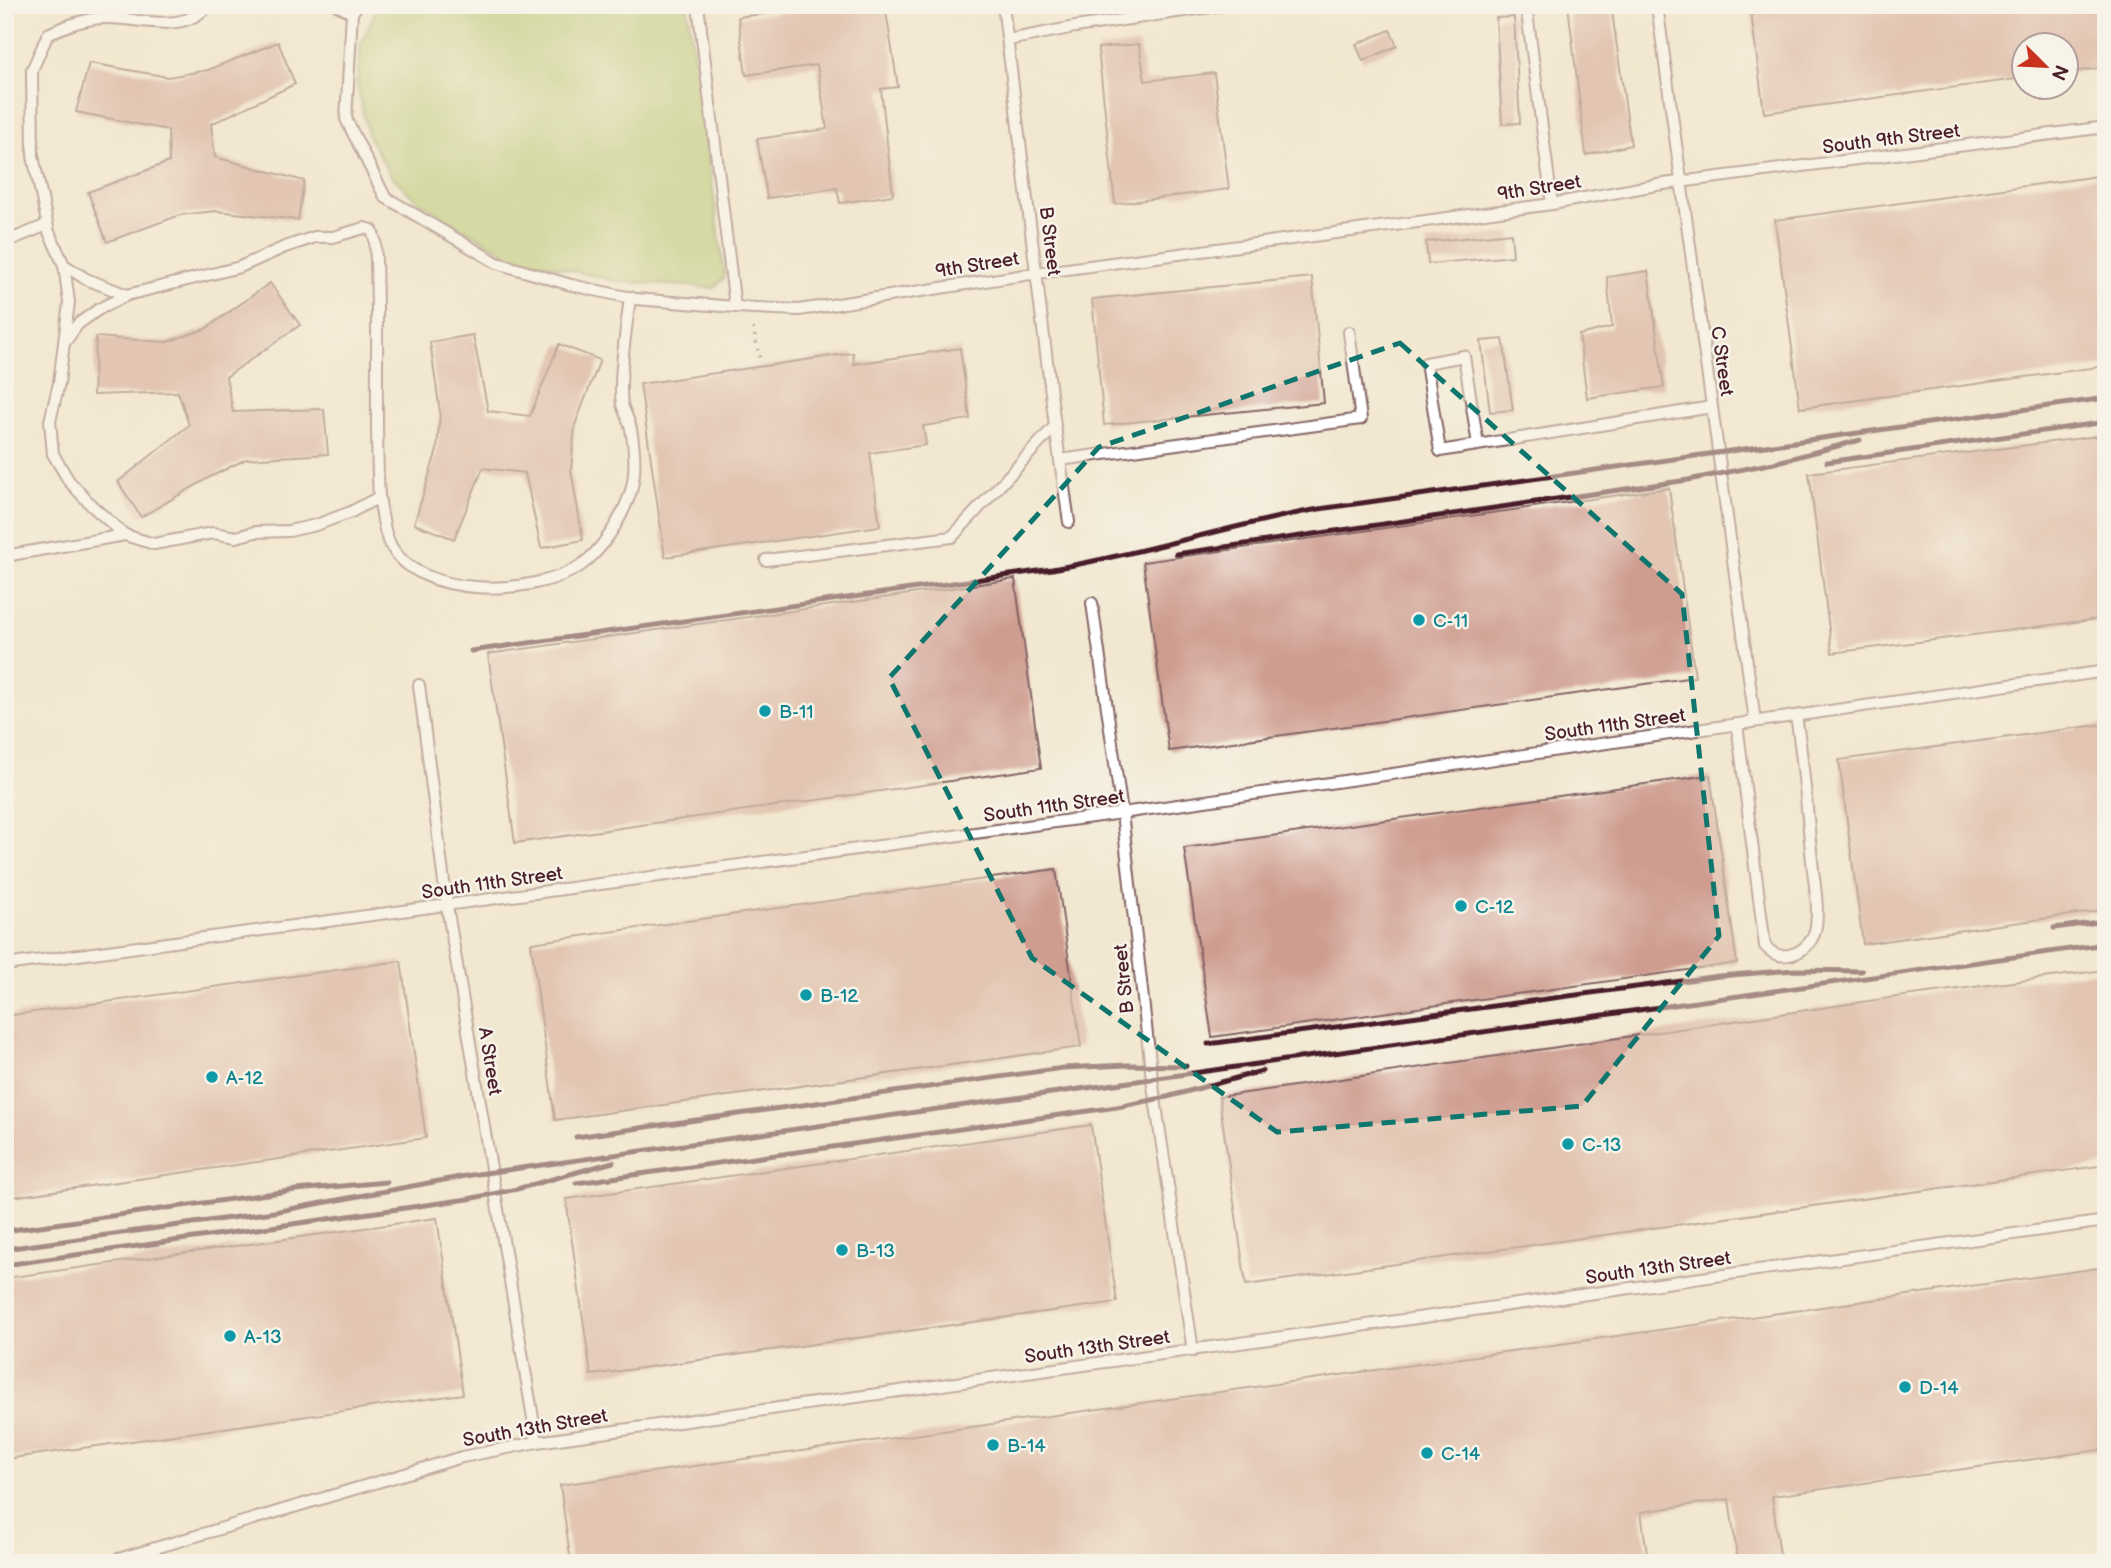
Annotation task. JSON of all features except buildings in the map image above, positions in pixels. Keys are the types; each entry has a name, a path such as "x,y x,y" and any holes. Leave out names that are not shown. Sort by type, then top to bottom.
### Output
{"lane":[{"path":"208,5 200,14 167,24 103,18 60,28 48,34 32,70 33,156 47,225 64,265 69,302 59,383 50,421 53,454 69,481 92,506 125,535 154,544 213,533 236,537 255,532 289,531 316,526 379,497"},
{"path":"337,5 354,9"},
{"path":"698,5 735,307"},
{"name":"B Street","path":"1003,5 1069,522"},
{"path":"1008,40 1075,27 1224,5"},
{"path":"1526,5 1552,204"},
{"name":"C Street","path":"1657,5 1755,721"},
{"name":"9th Street","path":"354,9 346,119 385,197 496,263 570,285 630,297 799,310 1037,273 1552,204 1680,183"},
{"name":"South 9th Street","path":"1680,183 2106,127"},
{"path":"5,243 47,225"},
{"path":"64,343 78,324 99,309 127,295 240,268 285,247 315,237 333,237 364,228 372,230 379,307 375,430 379,497 389,544 406,563 438,582 468,587 508,586 551,580 582,566 613,531 630,495 635,461 631,428 622,402 630,297"},
{"path":"64,265 86,279 127,295"},
{"path":"1060,460 1361,419 1349,332"},
{"path":"1478,444 1464,356 1426,363 1440,451 1712,407"},
{"path":"766,560 953,537 1055,426"},
{"path":"5,556 125,535"},
{"name":"B Street","path":"1092,603 1122,813 1152,1079 1193,1351"},
{"name":"South 11th Street","path":"5,965 1122,813 2106,671"},
{"name":"A Street","path":"419,685 447,906 537,1442"},
{"path":"1737,724 1765,946 1780,957 1796,954 1811,940 1815,929 1815,895 1804,764 1796,716"},
{"name":"South 13th Street","path":"105,1563 462,1457 537,1442 2106,1221"}],"path":[{"path":"753,328 760,359"}],"highlighted area":[{"path":"1400,343 1682,594 1719,936 1582,1106 1277,1132 1032,958 889,678 1099,447"}],"green space":[{"path":"378,5 687,5 725,277 714,288 615,281 510,255 415,199 390,174 368,136 357,84 361,44"}],"railway":[{"path":"471,651 1052,569 1319,509 2106,398"},
{"path":"1827,462 2106,422"},
{"path":"1176,554 1688,480 1774,463 1860,440"},
{"path":"2054,928 2106,921"},
{"path":"5,1249 274,1212 471,1175 2106,944"},
{"path":"1208,1044 1719,976 1795,970 1862,971"},
{"path":"576,1137 1063,1068 1186,1066"},
{"path":"576,1183 1117,1107 1167,1097 1262,1071"},
{"path":"5,1265 468,1199 517,1189 613,1162"},
{"path":"5,1231 296,1190 387,1182"}],"place":[{"name":"C-11","path":"1419,620"},
{"name":"B-11","path":"765,711"},
{"name":"C-12","path":"1461,906"},
{"name":"B-12","path":"806,995"},
{"name":"A-12","path":"212,1077"},
{"name":"C-13","path":"1568,1144"},
{"name":"B-13","path":"842,1250"},
{"name":"A-13","path":"230,1336"},
{"name":"D-14","path":"1905,1387"},
{"name":"B-14","path":"993,1445"},
{"name":"C-14","path":"1427,1453"}]}
